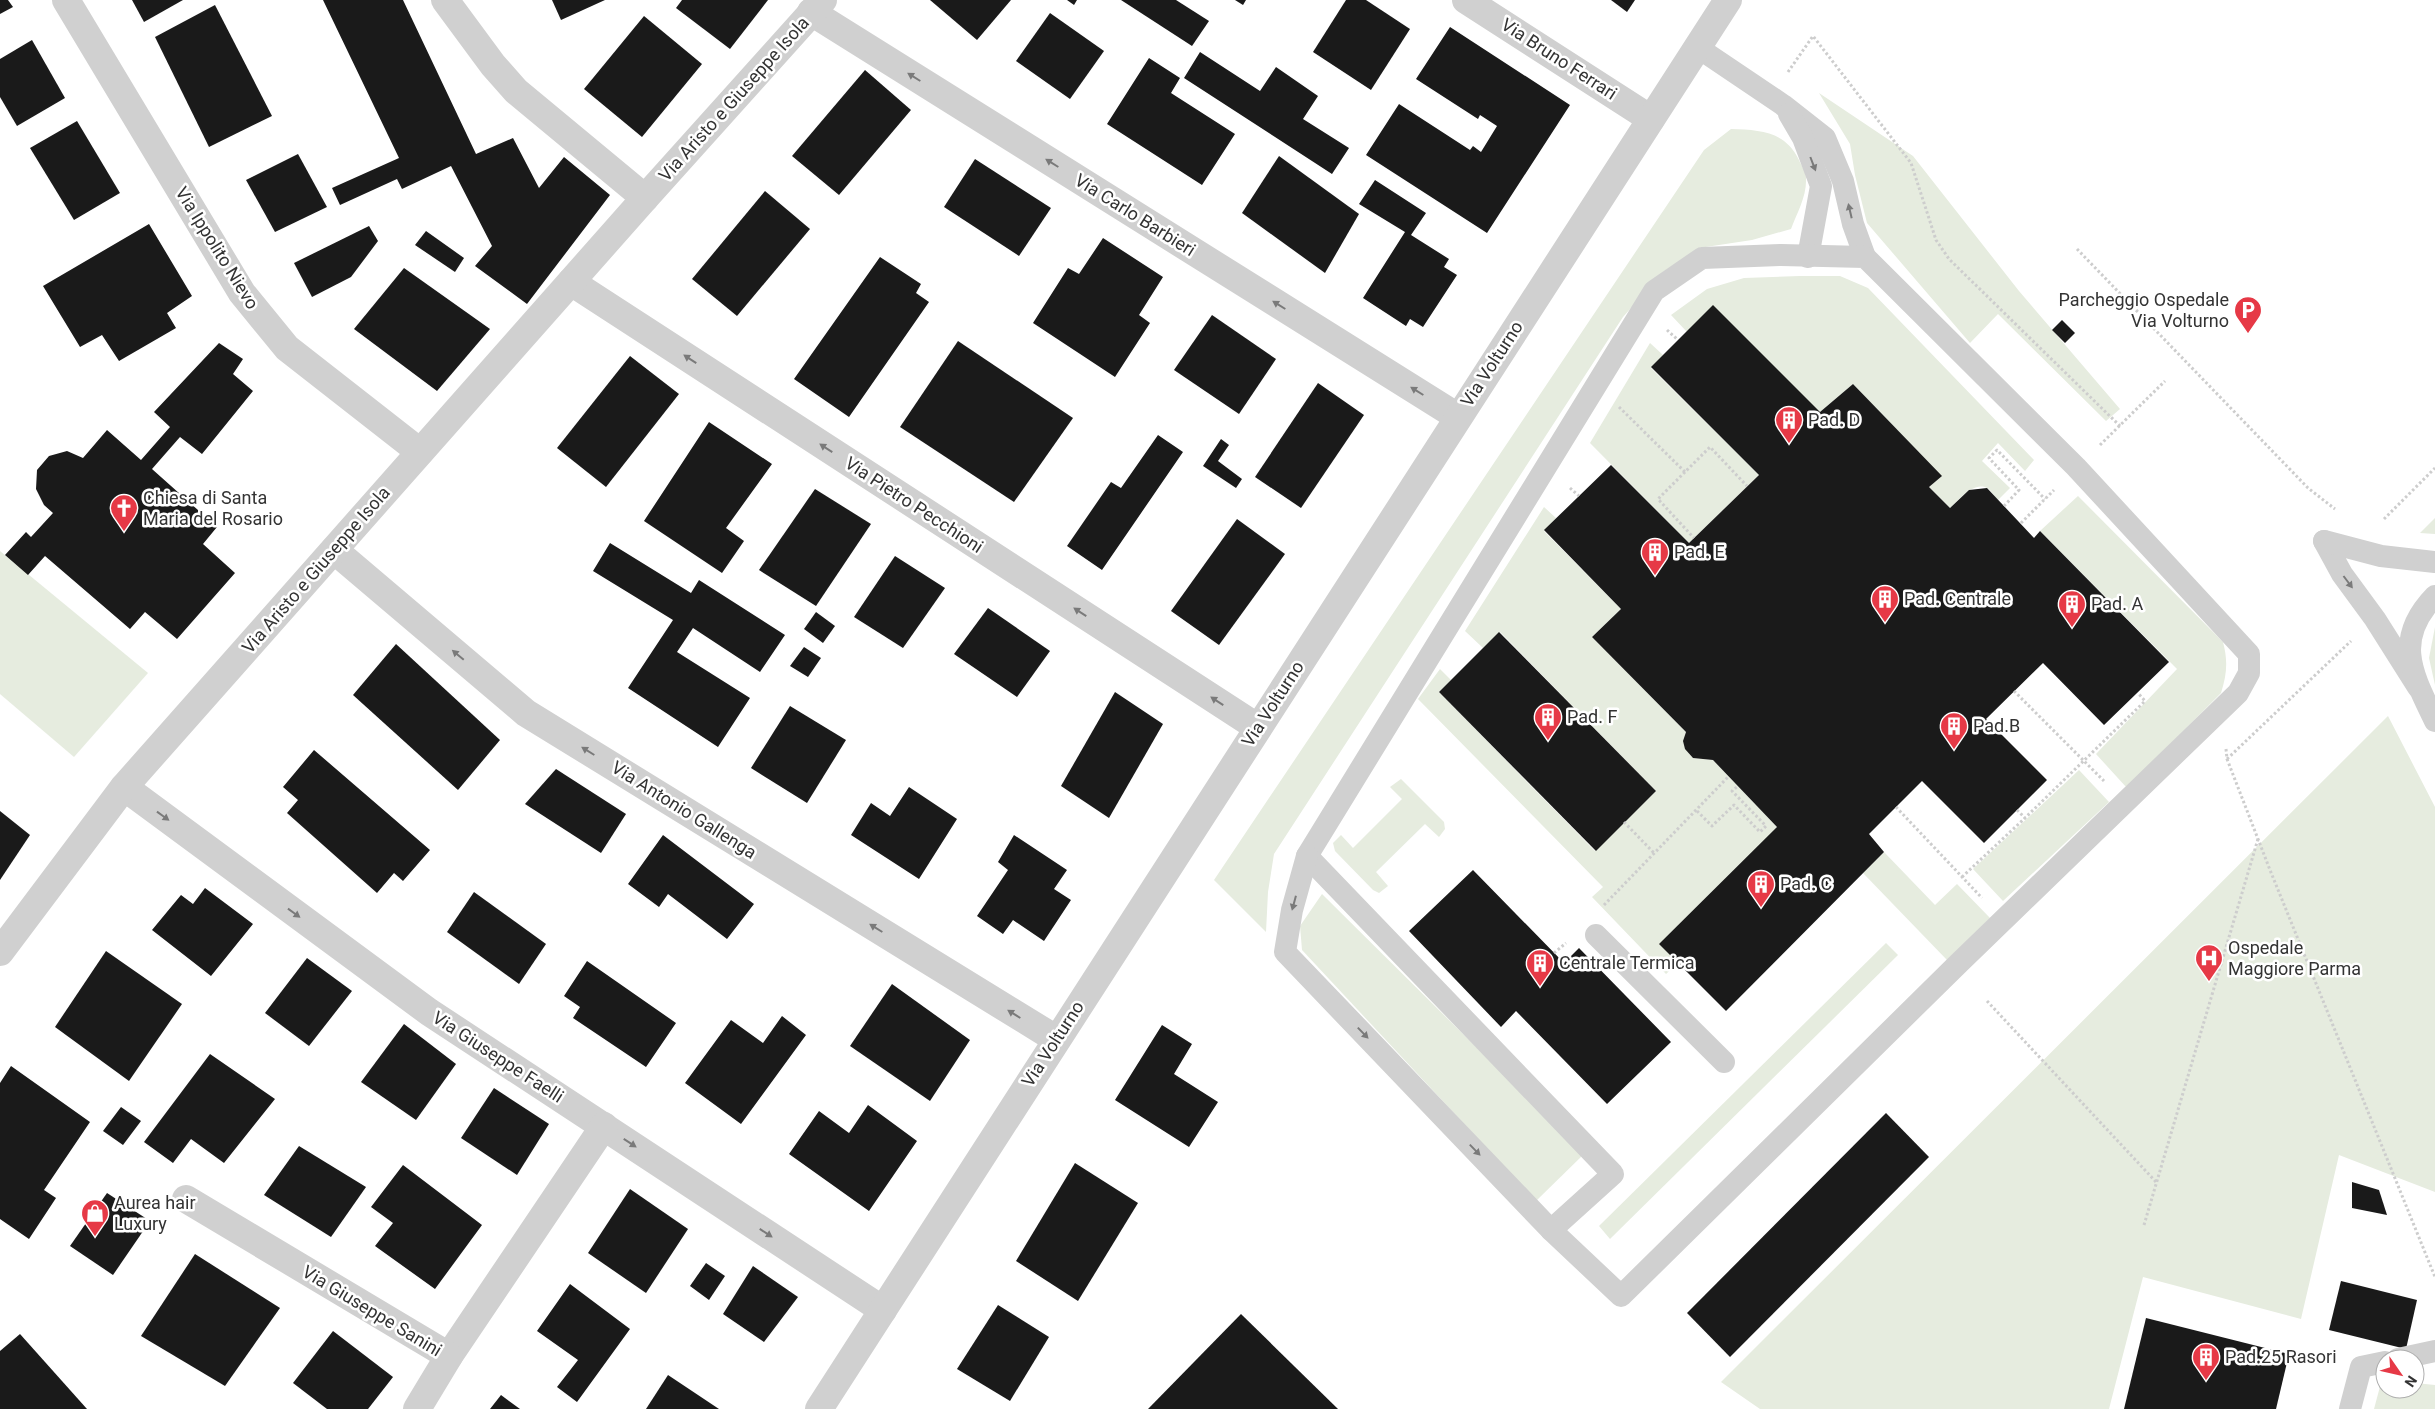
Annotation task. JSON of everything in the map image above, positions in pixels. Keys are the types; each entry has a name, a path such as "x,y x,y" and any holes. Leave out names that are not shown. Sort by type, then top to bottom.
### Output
{"street":[{"name":"Via Ippolito Nievo","path":"66,0 242,293 287,348 420,452"},
{"name":"Via Aristo e Giuseppe Isola","path":"445,0 493,65 516,91 645,198"},
{"name":"Via Bruno Ferrari","path":"1466,0 1651,119"},
{"name":"Via Volturno","path":"819,1409 1257,727 1728,0"},
{"name":"Via Aristo e Giuseppe Isola","path":"0,952 124,787 817,6"},
{"name":"Via Carlo Barbieri","path":"817,6 1458,417"},
{"name":"Via Pietro Pecchioni","path":"572,282 1257,727"},
{"name":"Via Antonio Gallenga","path":"334,550 526,713 1056,1039"},
{"name":"Via Giuseppe Faelli","path":"124,787 429,1012 883,1310"},
{"name":"Via Giuseppe Sanini","path":"186,1199 449,1356 604,1126"},
{"path":"417,1409 449,1356"}],"lane":[{"path":"1697,47 1777,101 1824,138 1844,181 1853,224 1865,257 2076,468 2249,654 2249,673 2238,693 2220,711 1621,1296 1551,1230 1285,952 1292,910 1307,856 1654,291 1702,258 1782,255 1865,257"},
{"path":"1777,101 1803,138 1821,186 1808,257"},
{"path":"2324,540 2381,556 2435,562"},
{"path":"2324,540 2342,574 2375,619 2418,687 2435,721"},
{"path":"2418,687 2410,663 2412,636 2423,611 2435,596"},
{"path":"1307,856 1613,1174 1551,1230"},
{"path":"1596,935 1724,1062"},
{"path":"2350,1409 2361,1367 2375,1364"}],"path":[{"path":"1777,101 1813,36 1911,163 1936,240 1948,259 2120,426"},
{"path":"2077,249 2308,488 2347,518 2324,540"},
{"path":"1597,386 1685,472"},
{"path":"1694,538 1658,499 1710,447 1748,486"},
{"path":"2004,506 2019,490 1989,458 1997,450 2045,499"},
{"path":"2384,519 2435,468"},
{"path":"2227,759 2353,639"},
{"path":"2014,691 2125,802"},
{"path":"1962,877 2145,701 2138,693"},
{"path":"2220,711 2227,759 2435,1277"},
{"path":"1599,910 1729,776"},
{"path":"1697,810 1712,826 1734,805 1760,832 1766,826 1732,791 1738,786"},
{"path":"1896,807 2003,921"},
{"path":"2017,810 2025,818"},
{"path":"1624,822 1654,853"},
{"path":"2144,1225 2258,839"},
{"path":"1554,954 1572,936"},
{"path":"1987,1001 2157,1183"}],"shaded area":[{"path":"1819,93 1913,156 2019,291 2120,409 2106,421 1998,314 1970,343 1867,223 1855,175 1850,144"},
{"path":"1731,129 1752,130 1771,134 1787,143 1799,160 1805,173 1806,185 1791,229 1752,240 1699,248 1663,272 1623,317 1274,854 1268,892 1266,932 1214,880 1704,150"},
{"path":"1840,276 1868,288 2034,460 2025,471 1998,443 1982,461 2010,488 1998,500 1987,488 1977,487 1967,492 1950,508 1929,487 1941,476 1853,384 1820,412 1687,332 1671,315 1707,289 1744,278"},
{"path":"1650,343 1663,355 1651,368 1759,475 1689,543 1590,443"},
{"path":"2078,496 2223,642 2225,649 2225,680 2221,693 2127,788 2096,754 2177,669 2040,531"},
{"path":"1544,507 1556,518 1544,531 1621,609 1592,637 1686,732 1685,746 1693,758 1713,760 1777,827 1678,963 1666,974 1592,897 1603,887 1418,699 1440,669 1451,680 1439,692 1595,851 1656,791 1500,632 1483,648 1465,631"},
{"path":"2435,518 2435,534 2420,533"},
{"path":"0,551 148,673 74,757 0,694"},
{"path":"2435,627 2435,685 2429,658"},
{"path":"2388,716 2435,807 2435,1192 2339,1155 2301,1319 2143,1277 2109,1409 1760,1409 1721,1382"},
{"path":"2079,770 2109,802 2003,901 1973,869"},
{"path":"1401,779 1444,822 1445,829 1439,837 1425,824 1376,872 1388,886 1379,893 1373,890 1335,851 1333,843 1341,835 1353,848 1402,799 1390,787"},
{"path":"1884,852 1935,905 1957,884 1990,918 1947,960 1863,873"},
{"path":"1322,894 1584,1154 1536,1201 1302,950 1300,926"},
{"path":"1886,943 1898,955 1610,1239 1599,1226"},
{"path":"2425,1384 2435,1385 2435,1409 2374,1409 2377,1399 2425,1399"}],"building":[{"path":"0,0 8,0 13,7 0,14"},
{"path":"132,0 183,0 144,22"},
{"path":"323,0 403,0 476,154 513,138 539,188 564,157 610,195 527,304 475,266 492,246 451,166 402,189 397,179 340,205 332,188 399,158"},
{"path":"552,0 605,0 561,20"},
{"path":"682,0 768,0 730,49 676,8"},
{"path":"930,0 1011,0 977,40"},
{"path":"1067,0 1077,0 1074,5"},
{"path":"1121,0 1176,0 1209,21 1192,46"},
{"path":"1235,0 1246,0 1243,5"},
{"path":"1346,0 1366,0 1410,29 1371,90 1313,52"},
{"path":"1611,0 1635,0 1627,12"},
{"path":"215,5 272,116 209,147 155,37"},
{"path":"1050,13 1104,51 1070,99 1016,61"},
{"path":"644,16 702,64 642,137 584,89"},
{"path":"1450,27 1570,105 1487,233 1366,155 1399,104 1470,150 1473,146 1481,152 1497,126 1480,115 1478,119 1416,79"},
{"path":"32,40 65,98 17,126 0,97 0,59"},
{"path":"1200,52 1260,91 1276,67 1318,96 1303,119 1349,148 1332,174 1184,78"},
{"path":"1149,58 1180,78 1171,93 1235,134 1202,185 1107,124"},
{"path":"865,70 911,110 839,195 792,156"},
{"path":"77,121 120,193 74,220 30,148"},
{"path":"298,154 327,207 275,232 246,180"},
{"path":"1279,156 1359,214 1325,273 1242,213"},
{"path":"975,159 1051,208 1019,256 944,207"},
{"path":"1375,180 1426,213 1411,235 1449,259 1444,267 1457,275 1423,327 1410,319 1406,326 1363,298 1405,232 1359,204"},
{"path":"765,191 810,229 737,316 692,279"},
{"path":"149,224 192,296 167,313 176,328 119,361 102,335 80,347 43,286"},
{"path":"369,226 378,241 351,277 312,297 294,263"},
{"path":"426,231 464,258 455,272 415,245"},
{"path":"1103,238 1163,277 1139,315 1150,323 1115,377 1033,323 1068,268 1079,274"},
{"path":"880,257 921,284 916,293 929,302 849,417 794,379"},
{"path":"404,268 490,329 437,391 354,329"},
{"path":"1713,305 1820,412 1853,384 1942,476 1929,487 1950,508 1969,490 1987,488 2034,538 2040,531 2169,662 2104,725 2043,663 1986,719 2047,780 1984,843 1922,781 1869,834 1884,852 1726,1011 1659,944 1777,827 1713,760 1693,758 1685,749 1683,741 1686,732 1592,637 1621,609 1544,530 1611,465 1689,543 1759,475 1651,367"},
{"path":"1212,315 1276,359 1239,414 1174,370"},
{"path":"2062,320 2075,333 2065,343 2052,330"},
{"path":"958,341 1073,418 1014,502 900,427"},
{"name":"Chiesa di Santa Maria del Rosario","path":"219,343 243,359 233,374 253,391 202,454 180,437 152,469 217,527 203,544 235,573 177,639 145,612 130,629 45,556 28,575 5,555 26,532 31,537 53,513 44,505 36,489 37,470 49,456 67,451 83,458 107,430 141,460 170,427 154,412"},
{"path":"630,356 679,394 606,487 557,448"},
{"path":"1318,383 1364,415 1301,508 1255,477"},
{"path":"709,422 772,464 726,528 744,541 722,573 644,521"},
{"path":"1158,435 1183,452 1102,570 1067,546 1111,482 1121,488"},
{"path":"1221,439 1229,445 1218,461 1242,479 1236,488 1203,466"},
{"path":"815,489 871,524 816,606 759,570"},
{"path":"1237,519 1285,554 1219,645 1171,611"},
{"path":"610,543 691,593 699,580 785,635 760,672 693,628 677,652 750,698 718,747 628,688 673,620 593,571"},
{"path":"895,556 945,588 903,648 854,617"},
{"path":"988,608 1050,651 1017,697 954,654"},
{"path":"816,612 835,626 823,643 804,629"},
{"name":"Pad. F","path":"1499,632 1656,791 1596,851 1439,692"},
{"path":"396,644 500,740 458,790 353,695"},
{"path":"804,647 821,658 808,677 790,666"},
{"path":"1115,692 1163,724 1109,818 1061,786"},
{"path":"790,706 846,740 807,803 751,768"},
{"path":"314,750 430,850 403,881 394,873 377,893 287,813 298,800 283,787"},
{"path":"556,769 626,814 601,853 525,804"},
{"path":"909,787 957,819 919,879 851,835 871,803 890,816"},
{"path":"0,811 30,835 0,880"},
{"path":"663,835 754,904 727,939 668,894 659,907 628,884"},
{"path":"1014,835 1067,870 1054,889 1071,900 1044,941 1013,920 1003,934 977,916 1008,870 998,862"},
{"name":"Centrale Termica","path":"1473,870 1564,963 1579,948 1671,1042 1607,1104 1516,1011 1501,1027 1409,931"},
{"path":"205,888 253,924 211,976 152,930 181,895 193,904"},
{"path":"474,892 546,944 519,984 447,932"},
{"path":"106,951 182,1004 129,1081 55,1027"},
{"path":"307,958 352,991 309,1046 265,1013"},
{"path":"587,961 676,1023 646,1067 573,1018 580,1007 564,996"},
{"path":"892,984 970,1040 930,1101 850,1046"},
{"path":"782,1016 806,1035 741,1124 685,1083 731,1020 763,1043"},
{"path":"404,1024 456,1064 416,1120 361,1082"},
{"path":"1162,1025 1192,1044 1174,1074 1218,1102 1189,1147 1115,1100"},
{"path":"210,1054 275,1099 224,1163 191,1139 173,1163 144,1142"},
{"path":"11,1066 90,1122 44,1190 56,1198 29,1239 0,1219 0,1083"},
{"path":"494,1088 549,1124 517,1175 461,1138"},
{"path":"868,1105 917,1141 869,1211 789,1154 819,1111 849,1133"},
{"path":"121,1107 141,1121 123,1145 103,1131"},
{"path":"1886,1113 1929,1157 1730,1357 1687,1313"},
{"path":"299,1146 366,1187 331,1237 264,1195"},
{"path":"1075,1163 1138,1203 1078,1301 1016,1261"},
{"path":"403,1165 482,1225 435,1289 375,1246 393,1223 371,1207"},
{"path":"2352,1182 2379,1190 2387,1215 2352,1208"},
{"path":"630,1189 688,1229 646,1293 588,1253"},
{"path":"107,1193 150,1221 113,1275 70,1246"},
{"path":"195,1254 280,1308 225,1386 141,1336"},
{"path":"706,1263 725,1276 709,1300 690,1286"},
{"path":"753,1266 798,1297 764,1342 723,1314"},
{"path":"2341,1281 2417,1300 2406,1349 2329,1330"},
{"path":"570,1284 630,1329 577,1402 557,1387 578,1360 537,1331"},
{"path":"998,1305 1049,1337 1010,1401 957,1369"},
{"path":"1241,1314 1338,1409 1148,1409"},
{"name":"Pad.25 Rasori","path":"2146,1318 2289,1354 2276,1409 2124,1409"},
{"path":"333,1331 393,1377 368,1409 327,1409 293,1383"},
{"path":"20,1334 87,1409 0,1409 0,1351"},
{"path":"668,1375 719,1409 646,1409"},
{"path":"501,1395 520,1409 490,1409"}],"place":[{"name":"Parcheggio Ospedale Via Volturno","path":"2248,334"},
{"name":"Pad. D","path":"1789,444"},
{"name":"Chiesa di Santa Maria del Rosario","path":"124,532"},
{"name":"Pad. E","path":"1655,576"},
{"name":"Pad. Centrale","path":"1885,623"},
{"name":"Pad. A","path":"2072,628"},
{"name":"Pad. F","path":"1548,741"},
{"name":"Pad.B","path":"1954,750"},
{"name":"Pad. C","path":"1761,908"},
{"name":"Ospedale Maggiore Parma","path":"2209,982"},
{"name":"Centrale Termica","path":"1540,987"},
{"name":"Aurea hair Luxury","path":"95,1237"},
{"name":"Pad.25 Rasori","path":"2206,1381"}]}
